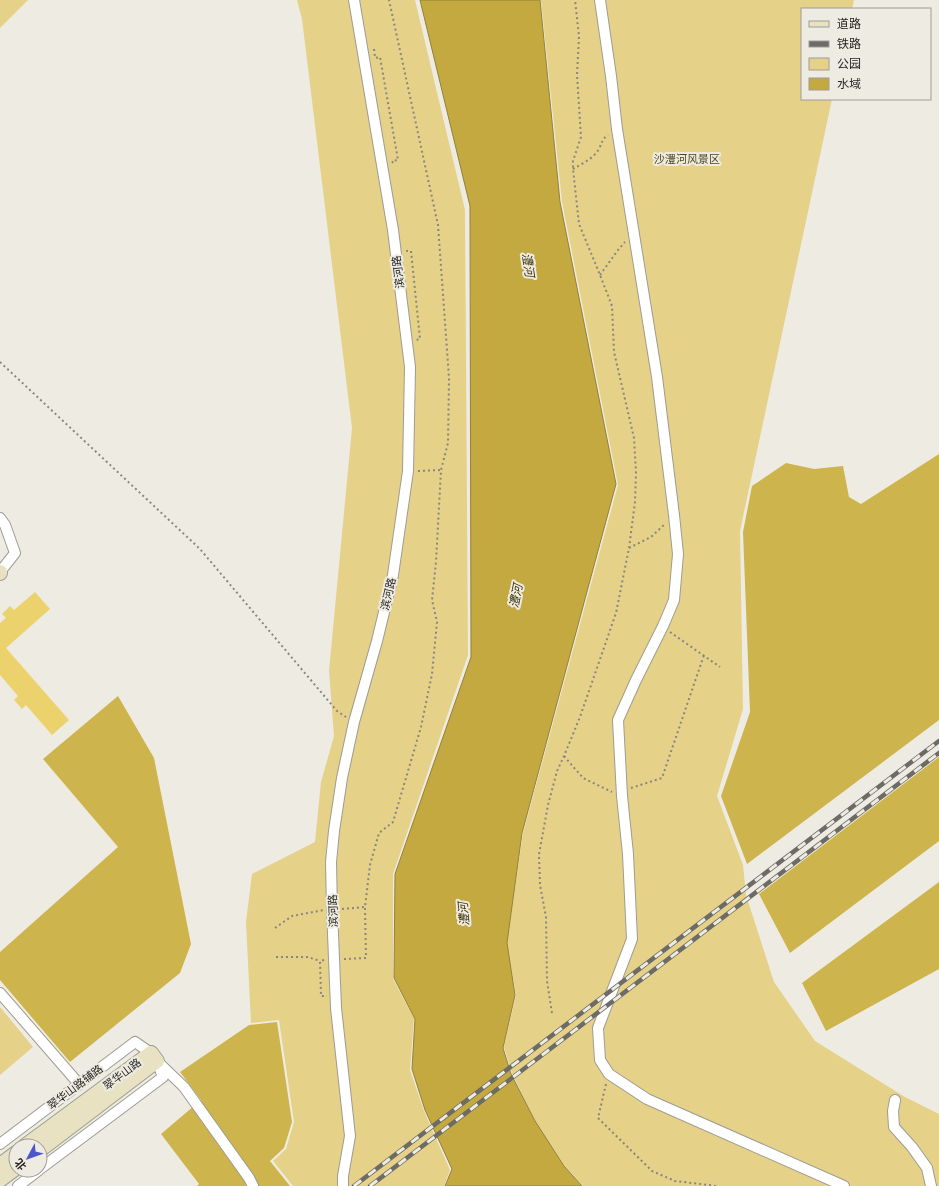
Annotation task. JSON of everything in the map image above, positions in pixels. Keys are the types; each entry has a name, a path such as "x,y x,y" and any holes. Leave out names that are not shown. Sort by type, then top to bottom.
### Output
{"main road":[{"name":"翠华山路","path":"37,1138 154,1057"},
{"name":"翠华山路","path":"48,1143 154,1057"}],"street":[{"name":"滨河路","path":"343,1186 343,1176 350,1136 336,1008 332,909 332,862 334,831 342,778 354,722 377,641 393,575 408,471 410,367 393,230 354,0"},
{"path":"600,0 617,129 657,377 678,554 674,600 618,720 622,794 628,854 632,939 598,1028 600,1060 609,1074 647,1099 844,1186"},
{"path":"0,518 5,525 15,553 0,572"},
{"path":"0,993 79,1084"},
{"name":"翠华山路辅路","path":"0,1144 135,1042 154,1057"},
{"path":"48,1163 163,1077 154,1057"},
{"path":"154,1057 184,1087 249,1178 253,1186"},
{"path":"895,1100 893,1111 894,1127 912,1147 927,1168 931,1186"},
{"path":"18,1186 28,1178"}],"path":[{"path":"335,960 366,958 365,907 370,865 379,833 393,822 421,727 432,674 437,622 432,600 436,562 441,470 448,443 449,378 438,224 389,0"},
{"path":"552,1013 547,981 546,917 540,885 539,854 548,805 557,771 580,717 616,613 629,548 636,502 634,438 614,352 612,306 579,224 573,169 573,161 581,137 577,75 579,36 575,0"},
{"path":"573,169 586,162 599,150 603,138 617,129"},
{"path":"600,274 634,232"},
{"path":"0,362 200,549 337,711 354,722"},
{"path":"408,471 441,470"},
{"path":"629,548 651,537 674,515"},
{"path":"663,626 720,667"},
{"path":"564,756 583,778 622,794 662,778 704,655"},
{"path":"275,928 292,916 332,909 365,907"},
{"path":"276,957 308,957 320,961"},
{"path":"609,1074 598,1118 652,1171 675,1181 717,1186"}],"green space":[{"path":"0,0 28,0 0,28"},
{"path":"297,0 415,0 465,210 468,655 393,874 393,979 414,1018 410,1070 424,1111 450,1170 444,1186 293,1186 273,1161 286,1149 294,1122 279,1020 251,1023 246,922 252,874 315,842 321,782 334,736 329,671 352,428 302,19"},
{"name":"沙澧河风景区","path":"541,0 854,0 852,8 801,8 801,100 832,100 740,531 743,709 717,796 743,865 746,895 774,982 815,1041 905,1097 939,1114 939,1186 583,1186 564,1165 535,1121 512,1073 504,1047 516,995 507,943 523,833 618,485 562,202"},
{"path":"0,1007 33,1047 0,1075"}],"shaded area":[{"path":"939,454 939,720 747,864 721,796 750,712 743,532 752,486 786,463 814,469 843,466 849,497 861,504"},
{"path":"118,696 154,758 191,944 180,973 70,1062 0,980 0,952 118,847 43,759"},
{"path":"939,757 939,841 790,953 759,894"},
{"path":"939,882 939,969 826,1031 802,983"},
{"path":"277,1022 292,1122 284,1148 270,1161 290,1186 197,1186 199,1184 161,1134 201,1100 180,1072 249,1025"}],"water":[{"name":"澧河","path":"420,0 540,0 560,202 616,484 522,833 507,943 515,995 503,1048 511,1074 535,1121 564,1166 582,1186 445,1186 452,1169 425,1110 412,1069 415,1019 394,978 395,874 471,657 470,206"}],"building":[{"path":"35,592 50,609 6,648 69,720 52,735 26,705 22,709 14,700 18,696 0,675 0,623 6,618 2,614 10,606 14,610"}],"railway":[{"path":"354,1186 939,741"},
{"path":"370,1186 939,753"}]}
